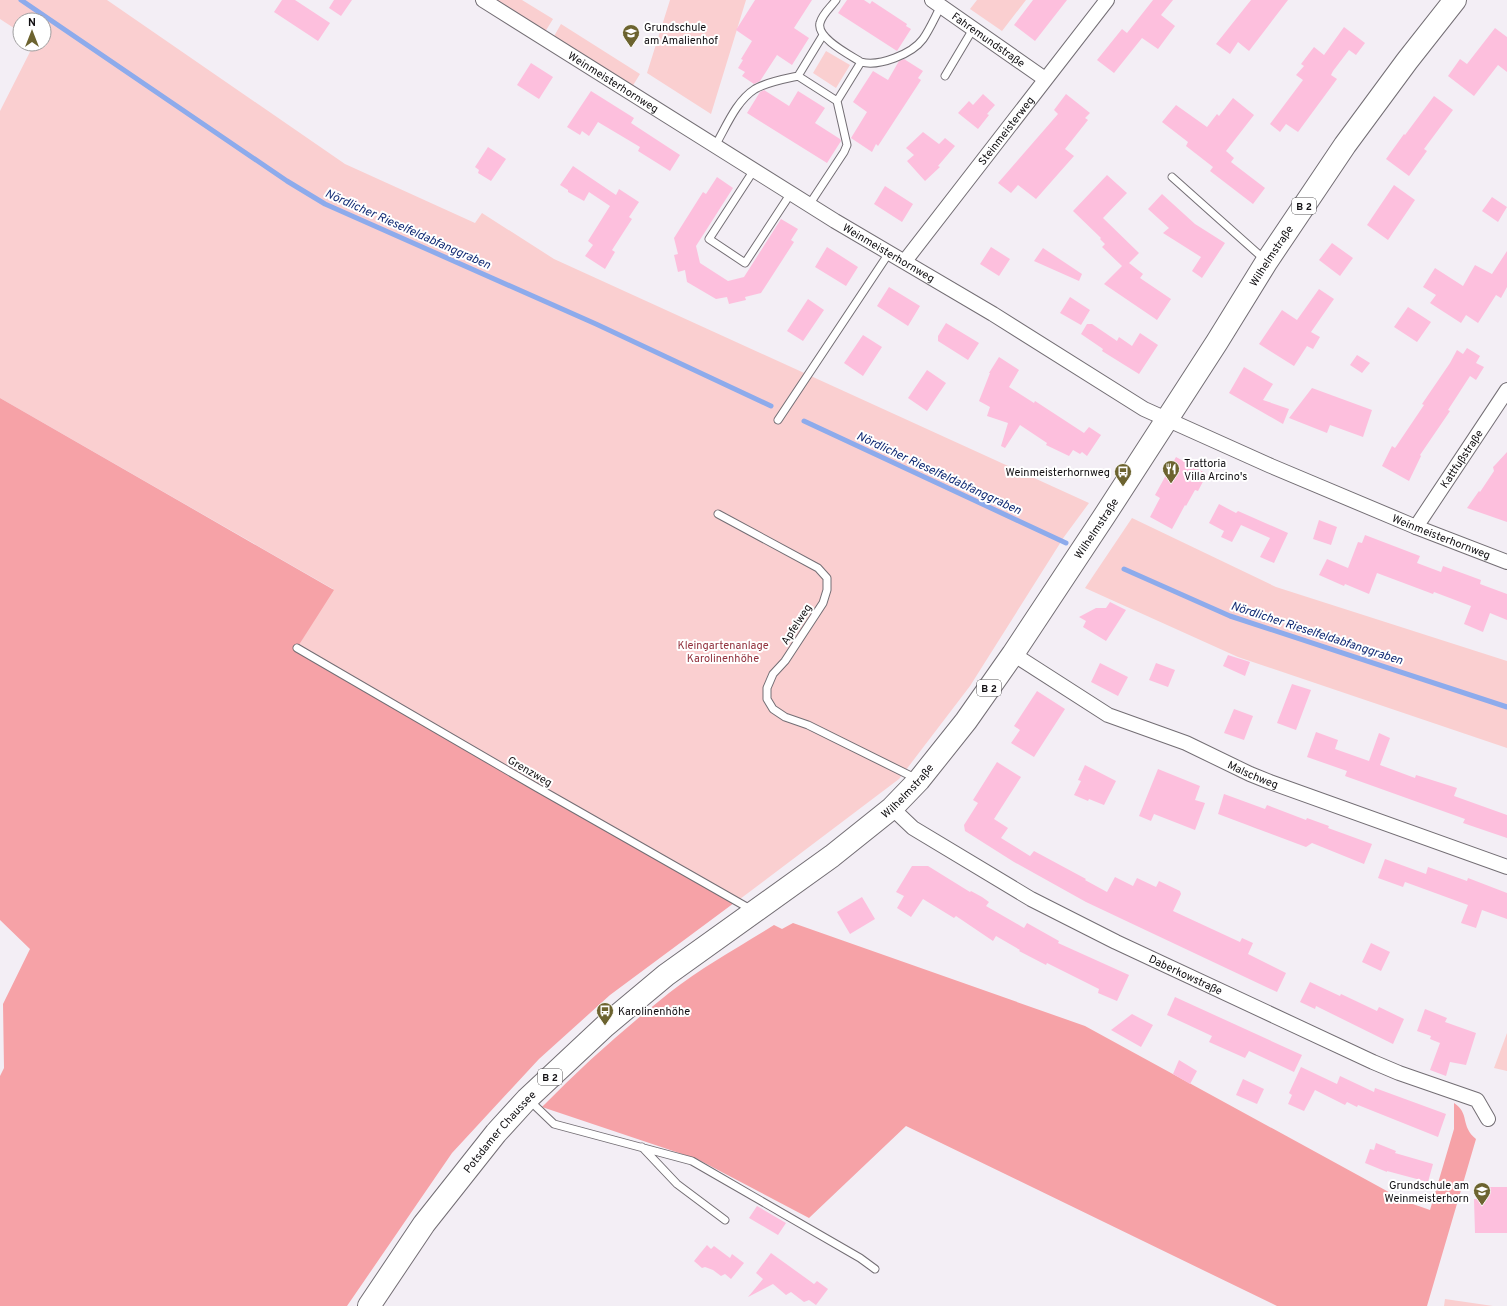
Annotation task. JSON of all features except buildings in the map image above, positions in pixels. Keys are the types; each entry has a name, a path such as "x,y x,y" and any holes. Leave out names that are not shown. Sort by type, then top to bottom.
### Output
{"main road":[{"name":"Wilhelmstraße","path":"755,911 832,856 892,808 919,780 966,721 1013,654 1217,342 1267,262 1346,145 1407,61 1455,0"},
{"name":"Potsdamer Chaussee","path":"370,1306 424,1224 496,1133 527,1099 605,1026 666,974 755,911"}],"street":[{"name":"Weinmeisterhornweg","path":"483,0 810,205 993,314 1124,397 1166,420 1264,464 1416,527 1507,562"},
{"name":"Steinmeisterweg","path":"905,261 1106,0"},
{"name":"Fahremundstraße","path":"937,3 1045,79"},
{"name":"Kattfußstraße","path":"1416,527 1507,390"},
{"name":"Malschweg","path":"1013,654 1108,715 1186,743 1270,782 1507,867"},
{"name":"Daberkowstraße","path":"892,808 914,828 1031,899 1116,942 1373,1062 1399,1073 1477,1100 1488,1119"}],"lane":[{"path":"836,0 820,21 820,30 823,36 861,62 874,63 908,52 922,40 937,3"},
{"path":"945,76 973,28"},
{"path":"715,146 734,113 748,95 756,89 766,85 798,76 823,36"},
{"path":"810,205 847,145 837,101 861,62"},
{"path":"798,76 837,101"},
{"path":"754,170 709,239 745,263 791,193"},
{"path":"1172,177 1267,262"},
{"path":"778,420 889,253"},
{"name":"Apfelweg","path":"718,514 818,568 826,578 827,590 823,603 785,661 773,674 767,688 767,699 773,709 785,717 808,725 919,780"},
{"name":"Grenzweg","path":"296,648 536,787 755,911"},
{"path":"527,1099 554,1124 692,1161 860,1258 876,1269"},
{"path":"642,1147 677,1184 725,1220"}],"green space":[{"name":"Kleingartenanlage Karolinenhöhe","path":"0,0 107,0 345,164 475,223 482,213 554,259 1089,503 1064,537 970,686 899,779 740,899 420,720 297,648 333,589 0,398 0,111 30,52 52,52 52,12 12,12 12,27 0,19"},
{"path":"493,0 522,0 553,19 545,32"},
{"path":"670,0 746,0 711,114 647,73"},
{"path":"977,0 1026,0 1002,31 970,9"},
{"path":"561,24 640,74 632,87 553,38"},
{"path":"826,51 850,65 836,88 813,73"},
{"path":"1132,518 1276,587 1507,661 1507,748 1238,657 1085,588"},
{"path":"1507,1033 1507,1071 1494,1068"},
{"path":"1445,1299 1493,1306 1444,1306"}],"shaded area":[{"path":"0,398 334,590 297,648 734,903 610,995 539,1059 452,1153 347,1306 0,1306 0,1076 4,1068 3,1004 30,949 0,920"},
{"path":"793,923 1085,1026 1407,1202 1430,1210 1454,1129 1454,1103 1462,1111 1468,1129 1476,1139 1427,1306 1277,1306 906,1126 809,1218 697,1159 542,1107 604,1048 653,1006 682,984 707,966 774,925 782,929"}],"waterway":[{"name":"Nördlicher Rieselfeldabfanggraben","path":"21,0 287,181 325,204 596,324 771,406"},
{"name":"Nördlicher Rieselfeldabfanggraben","path":"804,421 1066,543"},
{"name":"Nördlicher Rieselfeldabfanggraben","path":"1124,569 1230,616 1507,707"}],"place":[{"name":"Grundschule am Amalienhof","path":"631,48"},
{"name":"Trattoria Villa Arcino's","path":"1171,484"},
{"name":"Weinmeisterhornweg","path":"1123,487"},
{"name":"Karolinenhöhe","path":"605,1026"},
{"name":"Grundschule am Weinmeisterhorn","path":"1482,1206"}]}
